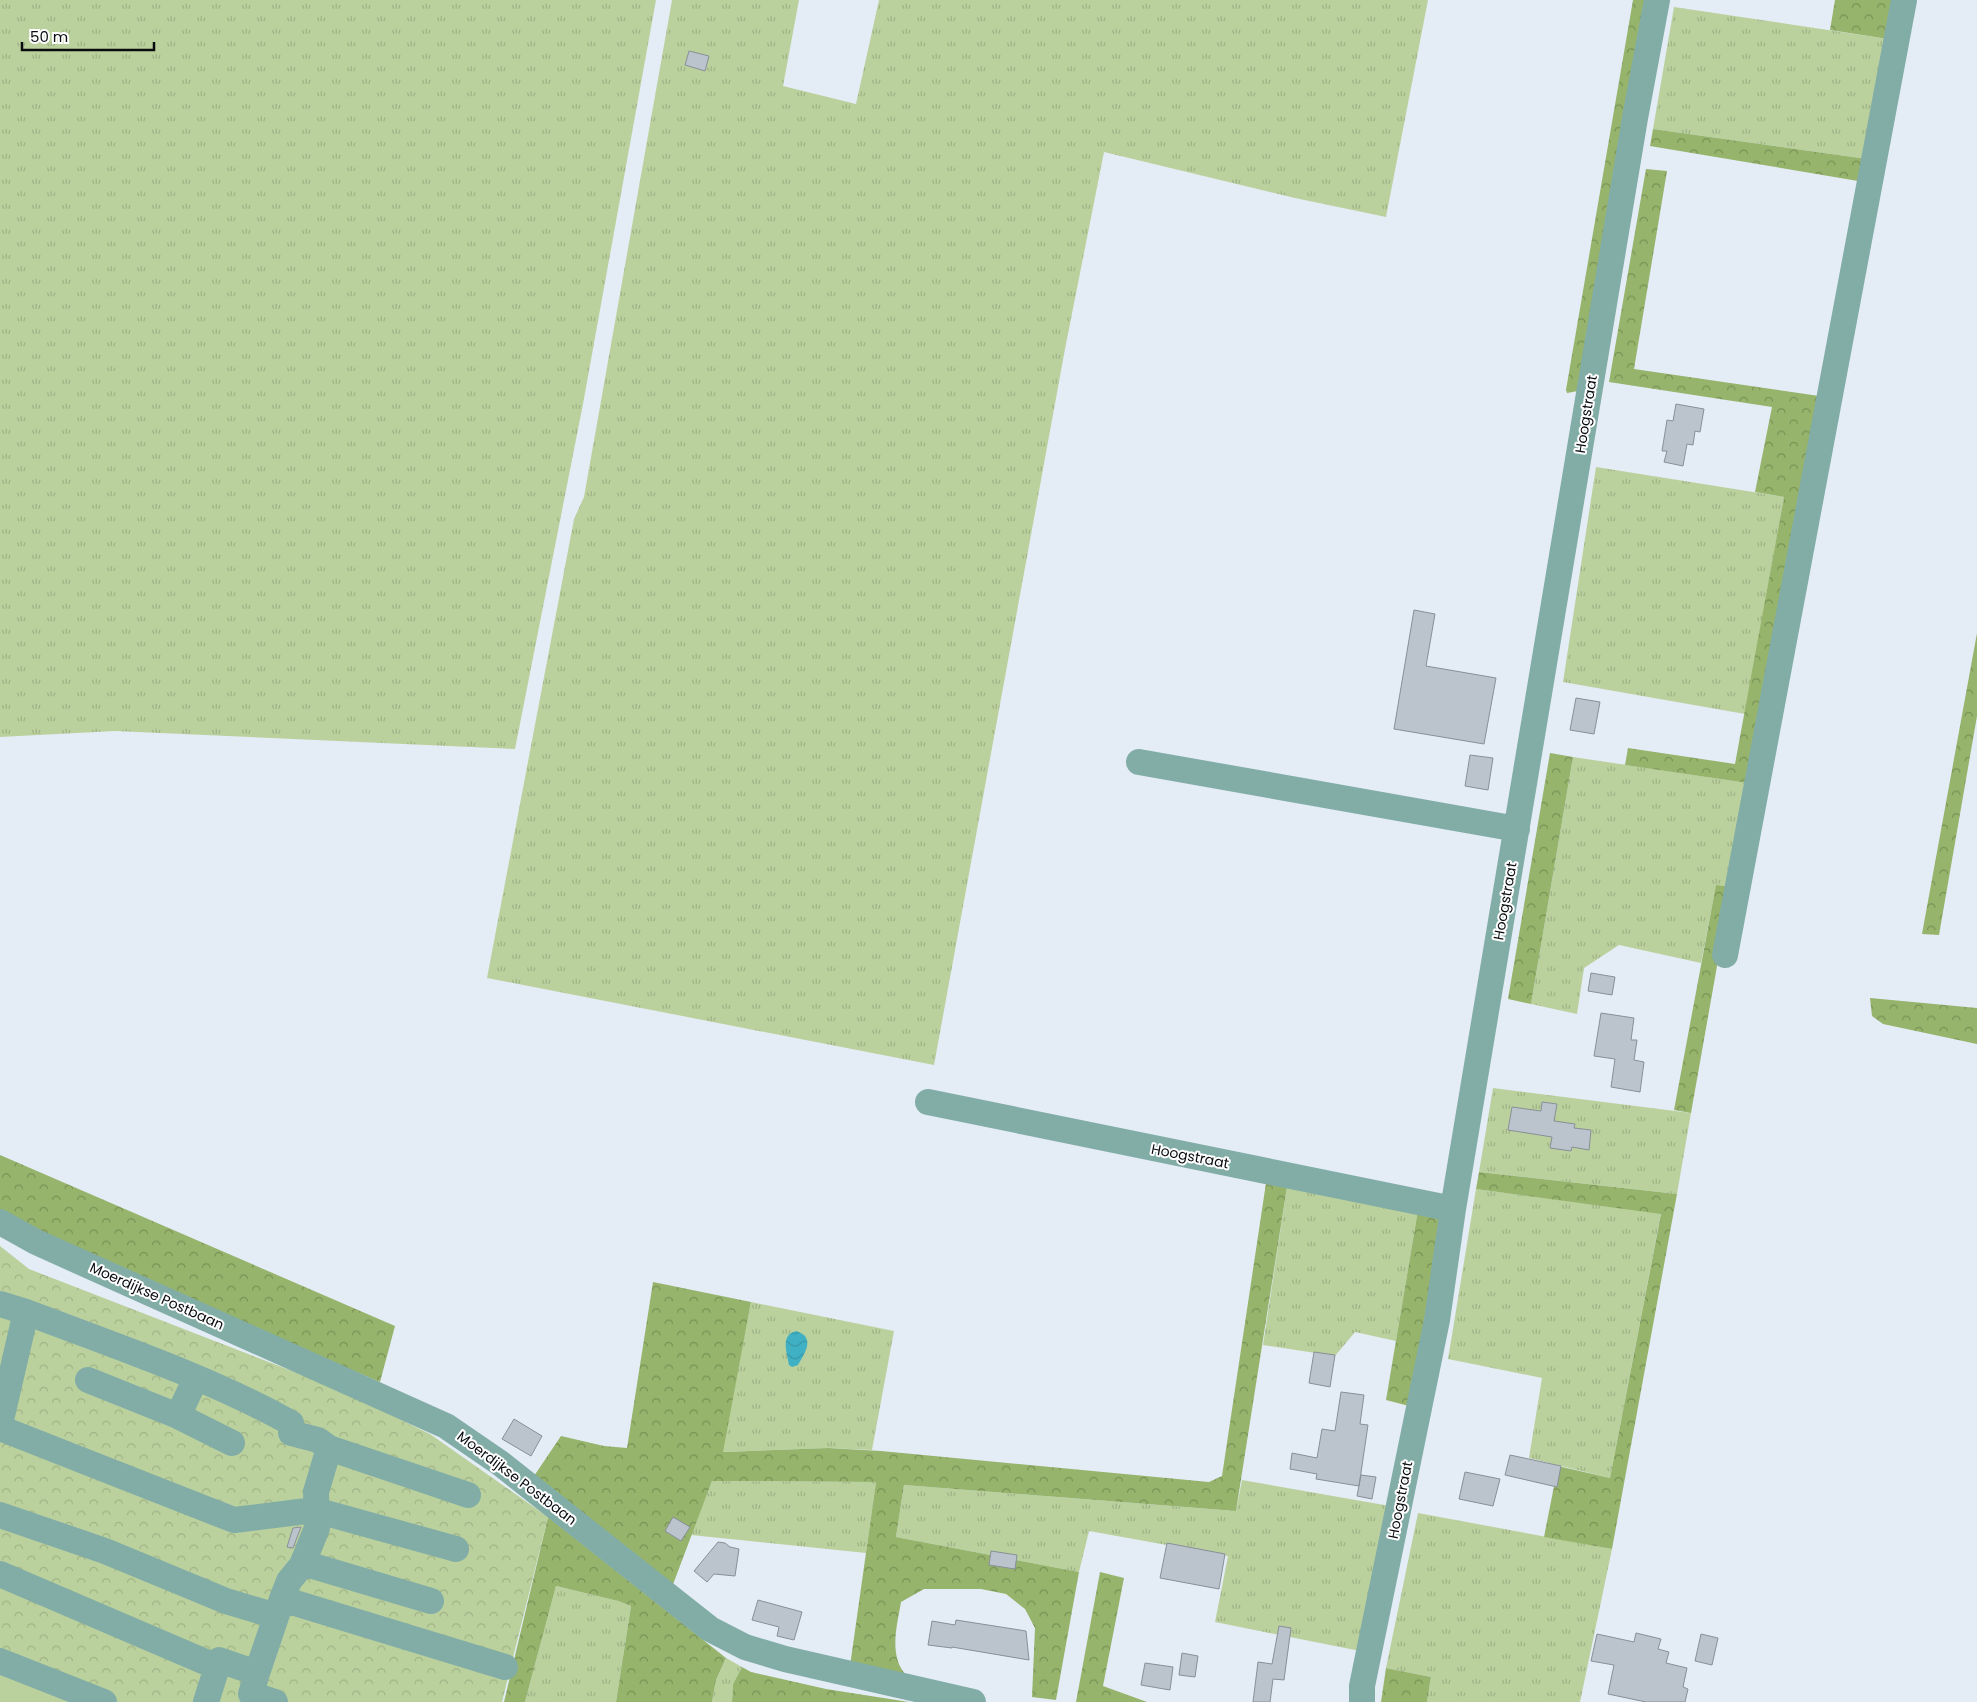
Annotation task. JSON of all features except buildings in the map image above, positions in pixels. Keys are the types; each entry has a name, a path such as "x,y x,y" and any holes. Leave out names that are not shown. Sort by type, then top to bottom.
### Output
{"street":[{"name":"Hoogstraat","path":"1362,1702 1364,1676 1437,1320 1453,1209 1635,118 1657,0"},
{"path":"1725,955 1904,0"},
{"path":"1139,762 1517,829"},
{"name":"Hoogstraat","path":"928,1102 1453,1209"},
{"name":"Moerdijkse Postbaan","path":"0,1222 46,1246 446,1426 500,1463 710,1629 745,1647 785,1659 973,1702"},
{"path":"0,1304 26,1312 196,1378 291,1423 292,1433 318,1440 329,1448 468,1495"},
{"path":"26,1312 3,1394 0,1426 234,1520 315,1510 456,1549"},
{"path":"178,1416 196,1378"},
{"path":"88,1380 178,1416 232,1443"},
{"path":"252,1690 279,1608 290,1581 303,1563 316,1528 316,1492 329,1448"},
{"path":"0,1515 105,1551 226,1601 279,1608 505,1667"},
{"path":"303,1563 431,1601"},
{"path":"0,1574 217,1667"},
{"path":"206,1702 219,1660 252,1690 275,1702"},
{"path":"0,1661 104,1702"}],"green space":[{"path":"0,0 656,0 583,404 515,749 115,731 0,737"},
{"path":"672,0 799,0 783,86 856,104 879,0 1428,0 1386,217 1295,198 1104,152 1065,349 934,1065 487,978 574,519 584,497"},
{"path":"1633,0 1649,0 1583,390 1567,393 1566,390"},
{"path":"1835,0 1896,0 1888,39 1830,30"},
{"path":"1674,7 1888,39 1867,159 1653,129"},
{"path":"1653,129 1867,159 1864,182 1650,146"},
{"path":"1646,169 1667,171 1634,369 1826,397 1754,784 1625,765 1628,748 1735,764 1784,497 1755,492 1772,407 1609,382"},
{"path":"1596,467 1784,497 1745,714 1563,682"},
{"path":"1977,633 1977,716 1939,935 1922,934"},
{"path":"1550,753 1573,757 1531,1004 1508,999"},
{"path":"1573,757 1754,784 1731,887 1716,886 1701,963 1619,945 1584,968 1577,1014 1531,1004"},
{"path":"1716,885 1731,887 1691,1113 1674,1110"},
{"path":"1870,998 1977,1008 1977,1044 1883,1024 1872,1016"},
{"path":"1493,1088 1691,1113 1677,1194 1479,1172"},
{"path":"0,1155 395,1326 380,1382 116,1271 0,1212"},
{"path":"1479,1172 1677,1194 1612,1549 1544,1537 1558,1466 1610,1478 1661,1214 1476,1189"},
{"path":"1266,1183 1287,1187 1236,1511 904,1485 896,1537 1079,1572 1056,1700 1032,1697 1035,1628 1025,1609 1006,1594 981,1589 924,1589 901,1602 895,1641 897,1660 907,1676 850,1666 876,1482 712,1481 672,1587 534,1476 561,1436 604,1446 627,1448 653,1282 751,1302 723,1452 828,1448 881,1451 1209,1482 1222,1476"},
{"path":"1287,1187 1418,1210 1396,1341 1355,1332 1335,1356 1263,1345"},
{"path":"1476,1189 1661,1213 1610,1478 1529,1458 1542,1378 1448,1359"},
{"path":"1418,1210 1443,1215 1409,1406 1386,1400"},
{"path":"0,1246 29,1269 336,1388 430,1434 548,1517 502,1702 0,1702"},
{"path":"751,1302 894,1331 872,1450 828,1448 722,1452"},
{"path":"1242,1480 1390,1506 1360,1651 1215,1622 1228,1556 1089,1531 1079,1572 896,1537 904,1485 1236,1511"},
{"path":"712,1481 876,1482 866,1553 691,1535"},
{"path":"1418,1513 1612,1549 1580,1702 1427,1702 1431,1677 1386,1668"},
{"path":"548,1517 726,1658 716,1680 712,1702 616,1702 631,1606 556,1586 525,1702 504,1702"},
{"path":"1100,1572 1124,1578 1103,1686 1147,1702 1076,1702"},
{"path":"556,1586 631,1606 616,1702 525,1702"},
{"path":"726,1658 742,1667 733,1684 732,1702 712,1702 716,1680"},
{"path":"742,1667 751,1672 826,1689 909,1702 732,1702 733,1684"},
{"path":"1386,1668 1431,1677 1427,1702 1381,1702"},
{"path":"0,1671 51,1690 46,1702 0,1702"}],"water":[{"path":"796,1331 806,1337 807,1346 798,1365 792,1367 789,1365 786,1340 791,1333"}]}
